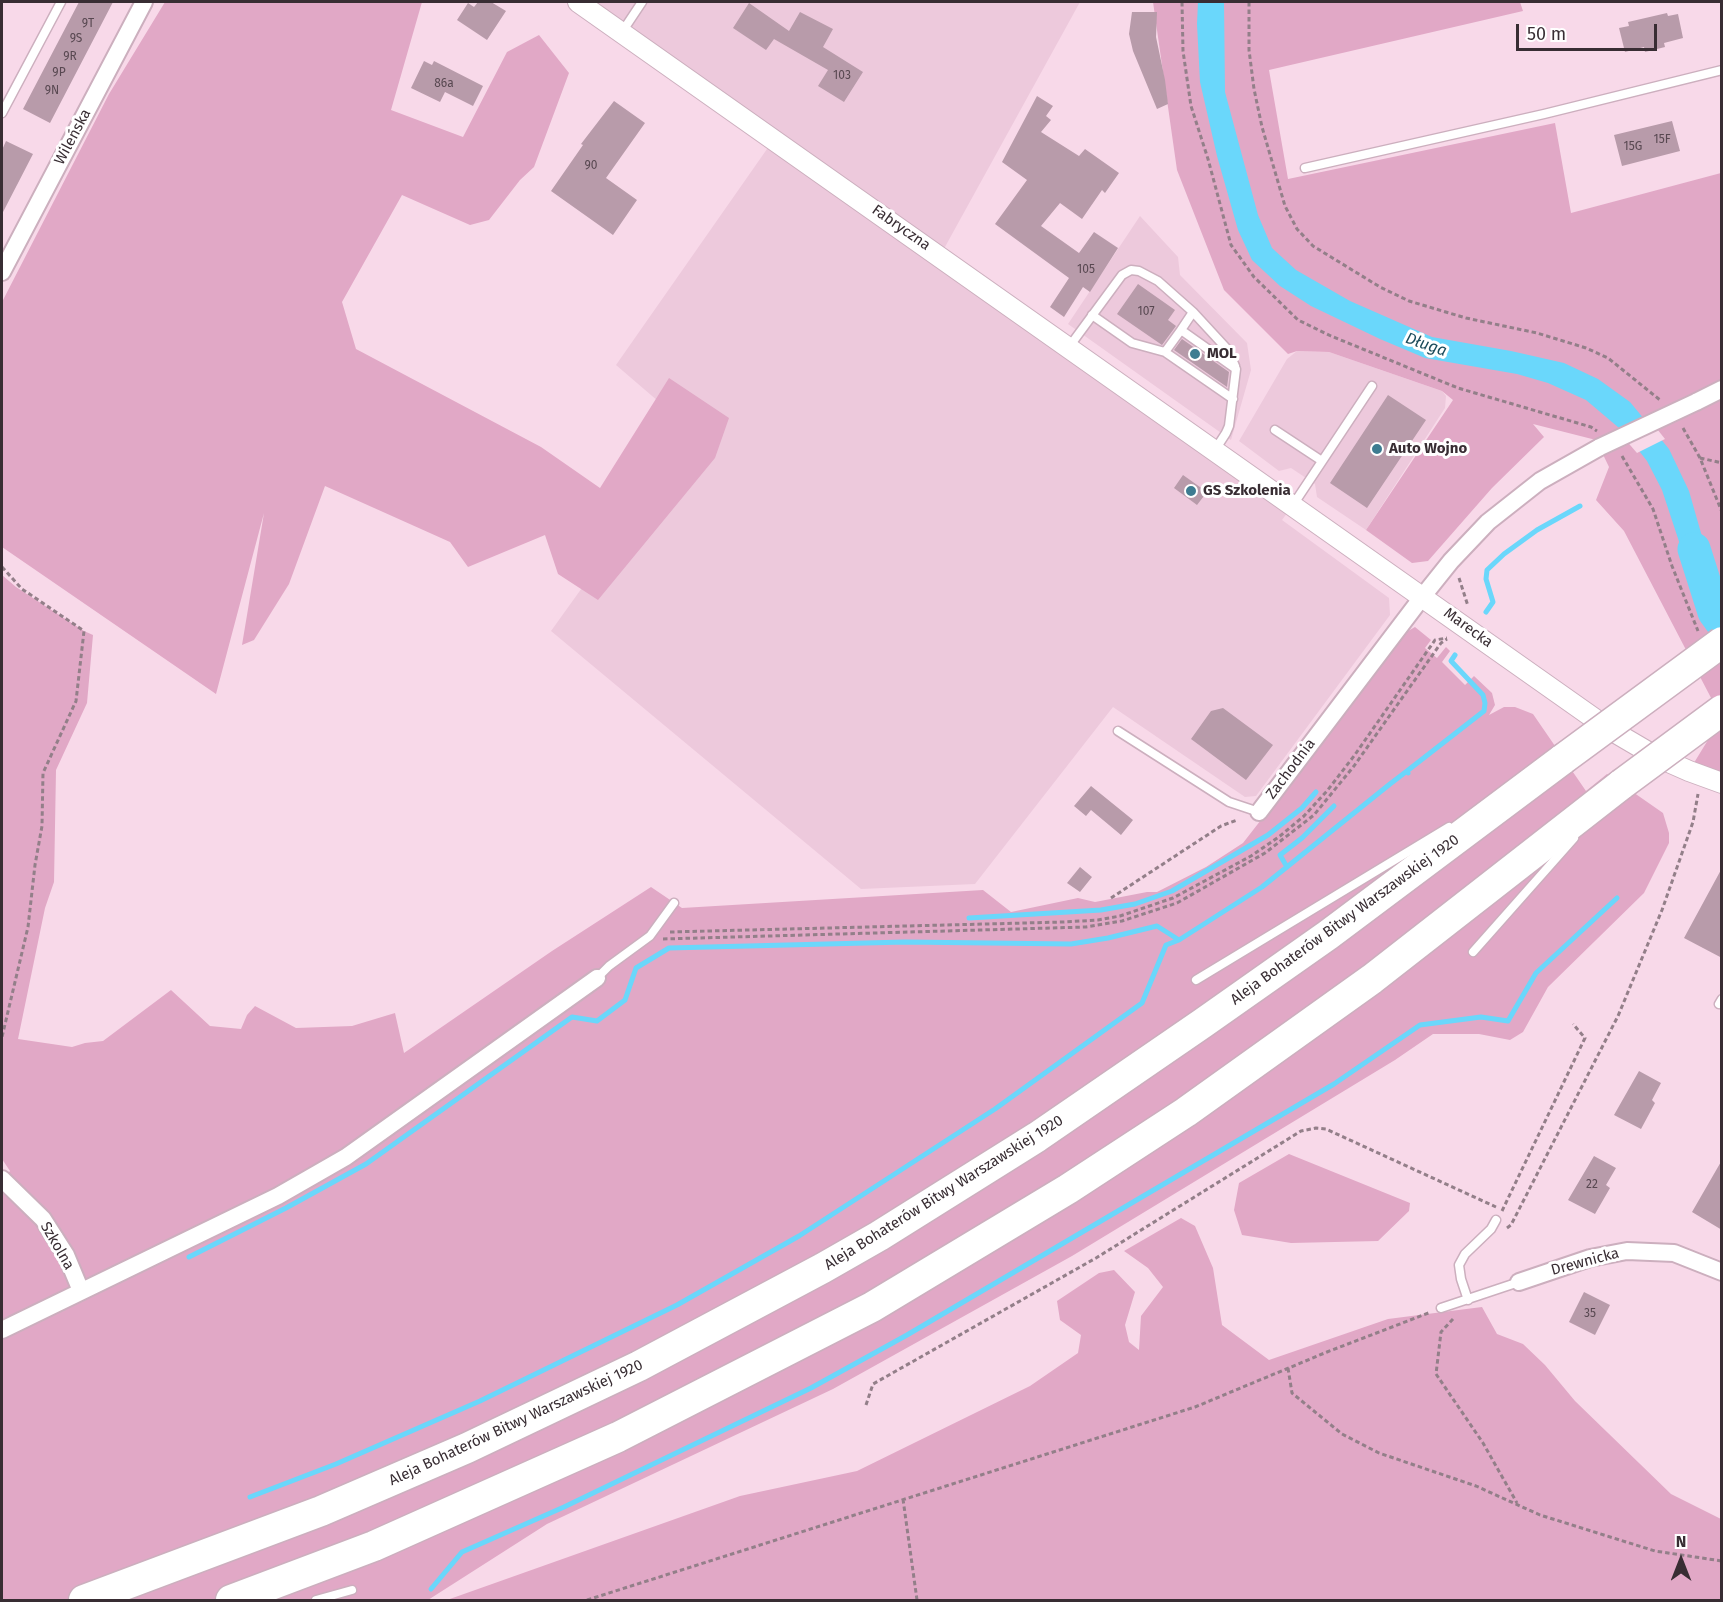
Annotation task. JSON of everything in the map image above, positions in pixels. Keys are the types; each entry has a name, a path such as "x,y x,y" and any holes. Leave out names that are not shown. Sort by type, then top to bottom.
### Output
{"highway":[{"name":"Aleja Bohaterów Bitwy Warszawskiej 1920","path":"84,1600 321,1511 467,1448 639,1366 833,1263 1037,1137 1328,935 1563,759 1710,637"},
{"path":"231,1600 374,1546 618,1437 882,1301 1068,1189 1186,1112 1372,979 1622,784 1722,710"}],"street":[{"name":"Wileńska","path":"2,272 144,2"},
{"name":"Fabryczna","path":"578,2 1219,453"},
{"name":"Zachodnia","path":"1259,812 1423,596 1451,561 1488,522 1540,481 1599,440 1696,402 1722,389"},
{"name":"Marecka","path":"1219,453 1631,743 1689,771 1722,783"},
{"path":"2,1330 278,1196 346,1157 597,978"},
{"name":"Szkolna","path":"2,1179 43,1220 66,1255 81,1291"},
{"name":"Drewnicka","path":"1519,1282 1590,1258 1627,1251 1674,1252 1722,1272"}],"lane":[{"path":"2,114 61,2"},
{"path":"622,33 642,2"},
{"path":"1305,168 1544,114 1722,70"},
{"path":"1069,347 1122,275 1131,270 1139,271 1158,281 1193,312 1228,350 1236,369 1233,399 1219,453"},
{"path":"1165,352 1193,312"},
{"path":"1092,315 1132,343 1165,352 1233,399"},
{"path":"1181,330 1236,369"},
{"path":"1293,505 1372,386"},
{"path":"1275,430 1322,461"},
{"name":"Zachodnia","path":"1118,731 1229,802 1259,812"},
{"path":"1483,807 1563,759"},
{"path":"1473,952 1622,784"},
{"path":"1196,980 1453,824"},
{"path":"597,978 609,966 652,940 674,903"},
{"path":"1468,1300 1459,1265 1465,1254 1497,1220"},
{"path":"1441,1308 1519,1282"},
{"path":"316,1600 352,1590"}],"path":[{"path":"1182,2 1183,51 1191,106 1231,245 1254,277 1298,320 1331,336 1458,388 1591,427 1599,440"},
{"path":"1249,2 1249,50 1262,127 1285,206 1297,229 1313,246 1372,283 1409,301 1466,318 1537,333 1586,348 1608,358 1662,402"},
{"path":"1680,424 1700,458 1722,512"},
{"path":"1618,450 1653,509 1672,566 1710,637"},
{"path":"1700,458 1722,463"},
{"path":"2,567 22,589 84,631 76,701 43,773 42,826 28,927 2,1036"},
{"path":"1458,575 1470,610"},
{"path":"1454,636 1441,643 1354,766 1314,815 1264,854 1177,903 1138,917 1086,927 652,940 676,932 1098,920 1120,916 1173,898 1251,856 1304,816 1354,756 1435,640 1454,636"},
{"path":"1491,1229 1505,1230 1511,1225 1618,1016 1662,910 1693,822 1698,790"},
{"path":"1111,898 1221,826 1259,812"},
{"path":"665,939 676,932"},
{"path":"866,1405 873,1384 1096,1258 1301,1131 1326,1129 1503,1210 1585,1038 1573,1024"},
{"path":"1468,1300 1441,1332 1436,1374 1483,1443 1518,1504"},
{"path":"587,1600 1195,1407 1441,1308"},
{"path":"1288,1368 1292,1393 1342,1434 1379,1453 1476,1486 1540,1515 1655,1551 1722,1561"},
{"path":"903,1499 917,1600"}],"shaded area":[{"path":"165,2 422,2 391,110 463,137 507,52 539,35 569,73 534,167 520,180 489,220 470,225 402,195 342,302 356,349 541,447 600,488 669,378 729,418 715,458 598,600 558,574 545,535 468,567 450,542 325,486 289,584 254,640 242,645 264,513 216,694 2,547 2,302 109,94"},
{"path":"578,2 1080,2 940,256 1293,505 1282,520 1389,598 1390,615 1256,796 1245,797 1113,707 975,884 861,889 551,631 694,432 616,365 774,139"},
{"path":"1153,2 1520,2 1523,11 1269,70 1288,179 1555,123 1571,213 1721,173 1721,717 1624,531 1596,500 1609,467 1596,440 1533,424 1544,437 1492,488 1428,561 1412,563 1366,530 1453,400 1442,391 1329,352 1297,351 1288,354 1224,290 1177,170"},
{"path":"1140,216 1178,257 1180,275 1247,343 1251,370 1231,440 1068,324"},
{"path":"1297,351 1329,352 1442,391 1446,396 1445,408 1366,530 1317,497 1315,484 1291,468 1279,471 1239,441 1287,359"},
{"path":"2,575 16,587 93,635 87,703 56,770 54,882 45,908 18,1039 72,1047 103,1041 171,990 210,1026 241,1029 247,1015 255,1006 296,1028 352,1026 395,1013 404,1053 552,951 651,887 682,908 983,890 1011,912 1078,898 1095,902 1157,892 1206,867 1243,843 1408,631 1415,627 1431,640 1425,648 1437,658 1446,647 1450,651 1442,662 1465,685 1474,676 1492,693 1495,705 1489,715 1504,707 1515,707 1533,714 1586,791 1607,774 1663,813 1669,833 1669,843 1644,893 1548,987 1523,1032 1510,1040 1479,1034 1433,1034 1395,1060 1072,1256 833,1389 547,1524 428,1600 2,1600 2,1180 10,1171 2,1159"},
{"path":"1722,717 1721,783 1689,771"},
{"path":"1289,1154 1410,1203 1409,1211 1378,1241 1291,1243 1242,1235 1234,1210 1239,1183"},
{"path":"1181,1218 1195,1226 1213,1268 1222,1325 1269,1360 1388,1319 1482,1307 1497,1334 1523,1344 1545,1365 1575,1401 1671,1494 1721,1519 1721,1600 447,1600 740,1496 857,1471 1030,1386 1078,1353 1081,1335 1060,1320 1057,1301 1099,1273 1114,1270 1135,1292 1125,1325 1129,1342 1139,1350 1141,1316 1163,1287 1148,1268 1124,1251"}],"water":[{"path":"1198,2 1224,2 1225,92 1258,215 1272,248 1296,270 1350,301 1432,337 1564,363 1598,379 1630,402 1669,449 1689,491 1705,547 1721,581 1698,599 1662,490 1647,461 1625,433 1586,400 1548,383 1517,374 1425,358 1311,306 1280,286 1252,260 1238,230 1217,156 1200,82"}],"pier":[{"path":"1646,415 1665,439 1637,453 1617,430"}],"building":[{"path":"79,2 113,2 50,123 23,109"},
{"path":"478,2 491,2 506,11 487,40 457,20 468,3 474,7"},
{"path":"749,3 789,31 800,12 833,29 823,47 863,72 844,102 818,86 828,70 774,39 766,50 733,28"},
{"path":"1132,12 1157,12 1156,37 1168,104 1157,109 1133,51 1129,34"},
{"path":"1667,13 1668,16 1678,14 1683,38 1664,43 1665,47 1645,52 1644,47 1625,52 1619,28 1629,26 1628,22"},
{"path":"424,61 432,65 434,61 483,86 473,106 445,92 440,102 411,88"},
{"path":"1037,96 1053,106 1046,116 1051,120 1041,132 1079,156 1085,149 1119,173 1105,193 1102,190 1082,219 1060,203 1041,226 1079,253 1094,232 1118,248 1090,292 1083,287 1064,317 1050,307 1069,278 995,224 1027,180 1002,162"},
{"path":"614,101 645,123 606,178 637,200 613,235 551,191 583,145 581,144"},
{"path":"1672,121 1680,151 1622,166 1614,135"},
{"path":"6,141 33,154 2,214 2,150"},
{"path":"1138,284 1175,310 1168,320 1176,326 1162,345 1117,314"},
{"path":"1182,339 1229,372 1227,387 1174,350"},
{"name":"Auto Wojno","path":"1388,395 1426,420 1367,508 1330,483"},
{"name":"GS Szkolenia","path":"1183,475 1207,492 1197,505 1174,488"},
{"path":"1223,708 1273,745 1246,780 1191,739 1211,711"},
{"path":"1091,786 1133,820 1121,835 1091,810 1086,816 1074,806"},
{"path":"1080,867 1092,877 1080,892 1067,883"},
{"path":"1722,868 1722,958 1684,938"},
{"path":"1639,1071 1661,1083 1652,1100 1655,1103 1641,1129 1614,1115"},
{"path":"1594,1156 1616,1168 1606,1185 1610,1188 1595,1214 1568,1200"},
{"path":"1722,1160 1722,1230 1692,1212"},
{"path":"1584,1292 1610,1305 1595,1335 1569,1322"}],"waterway":[{"path":"1486,612 1493,602 1486,579 1487,570 1504,554 1537,530 1580,506"},
{"name":"Długa","path":"1694,549 1714,612 1722,623"},
{"path":"1407,771 1484,711 1483,695 1451,661 1455,655"},
{"path":"189,1257 366,1164 572,1017 597,1021 625,1000 636,968 669,948 905,942 1071,944 1157,926 1179,940 1262,887 1390,784 1407,771 1408,773"},
{"path":"969,918 1101,910 1135,904 1172,891 1268,835 1302,808 1316,792"},
{"path":"1287,867 1280,855 1302,838 1334,806"},
{"path":"431,1589 462,1552 564,1507 811,1388 907,1335 1334,1084 1420,1025 1481,1017 1508,1021 1536,973 1617,898"},
{"path":"250,1497 336,1464 480,1401 677,1305 799,1236 995,1109 1142,1003 1166,945 1179,940"}],"place":[{"name":"MOL","path":"1195,354"},
{"name":"Auto Wojno","path":"1377,449"},
{"name":"GS Szkolenia","path":"1191,491"}]}
